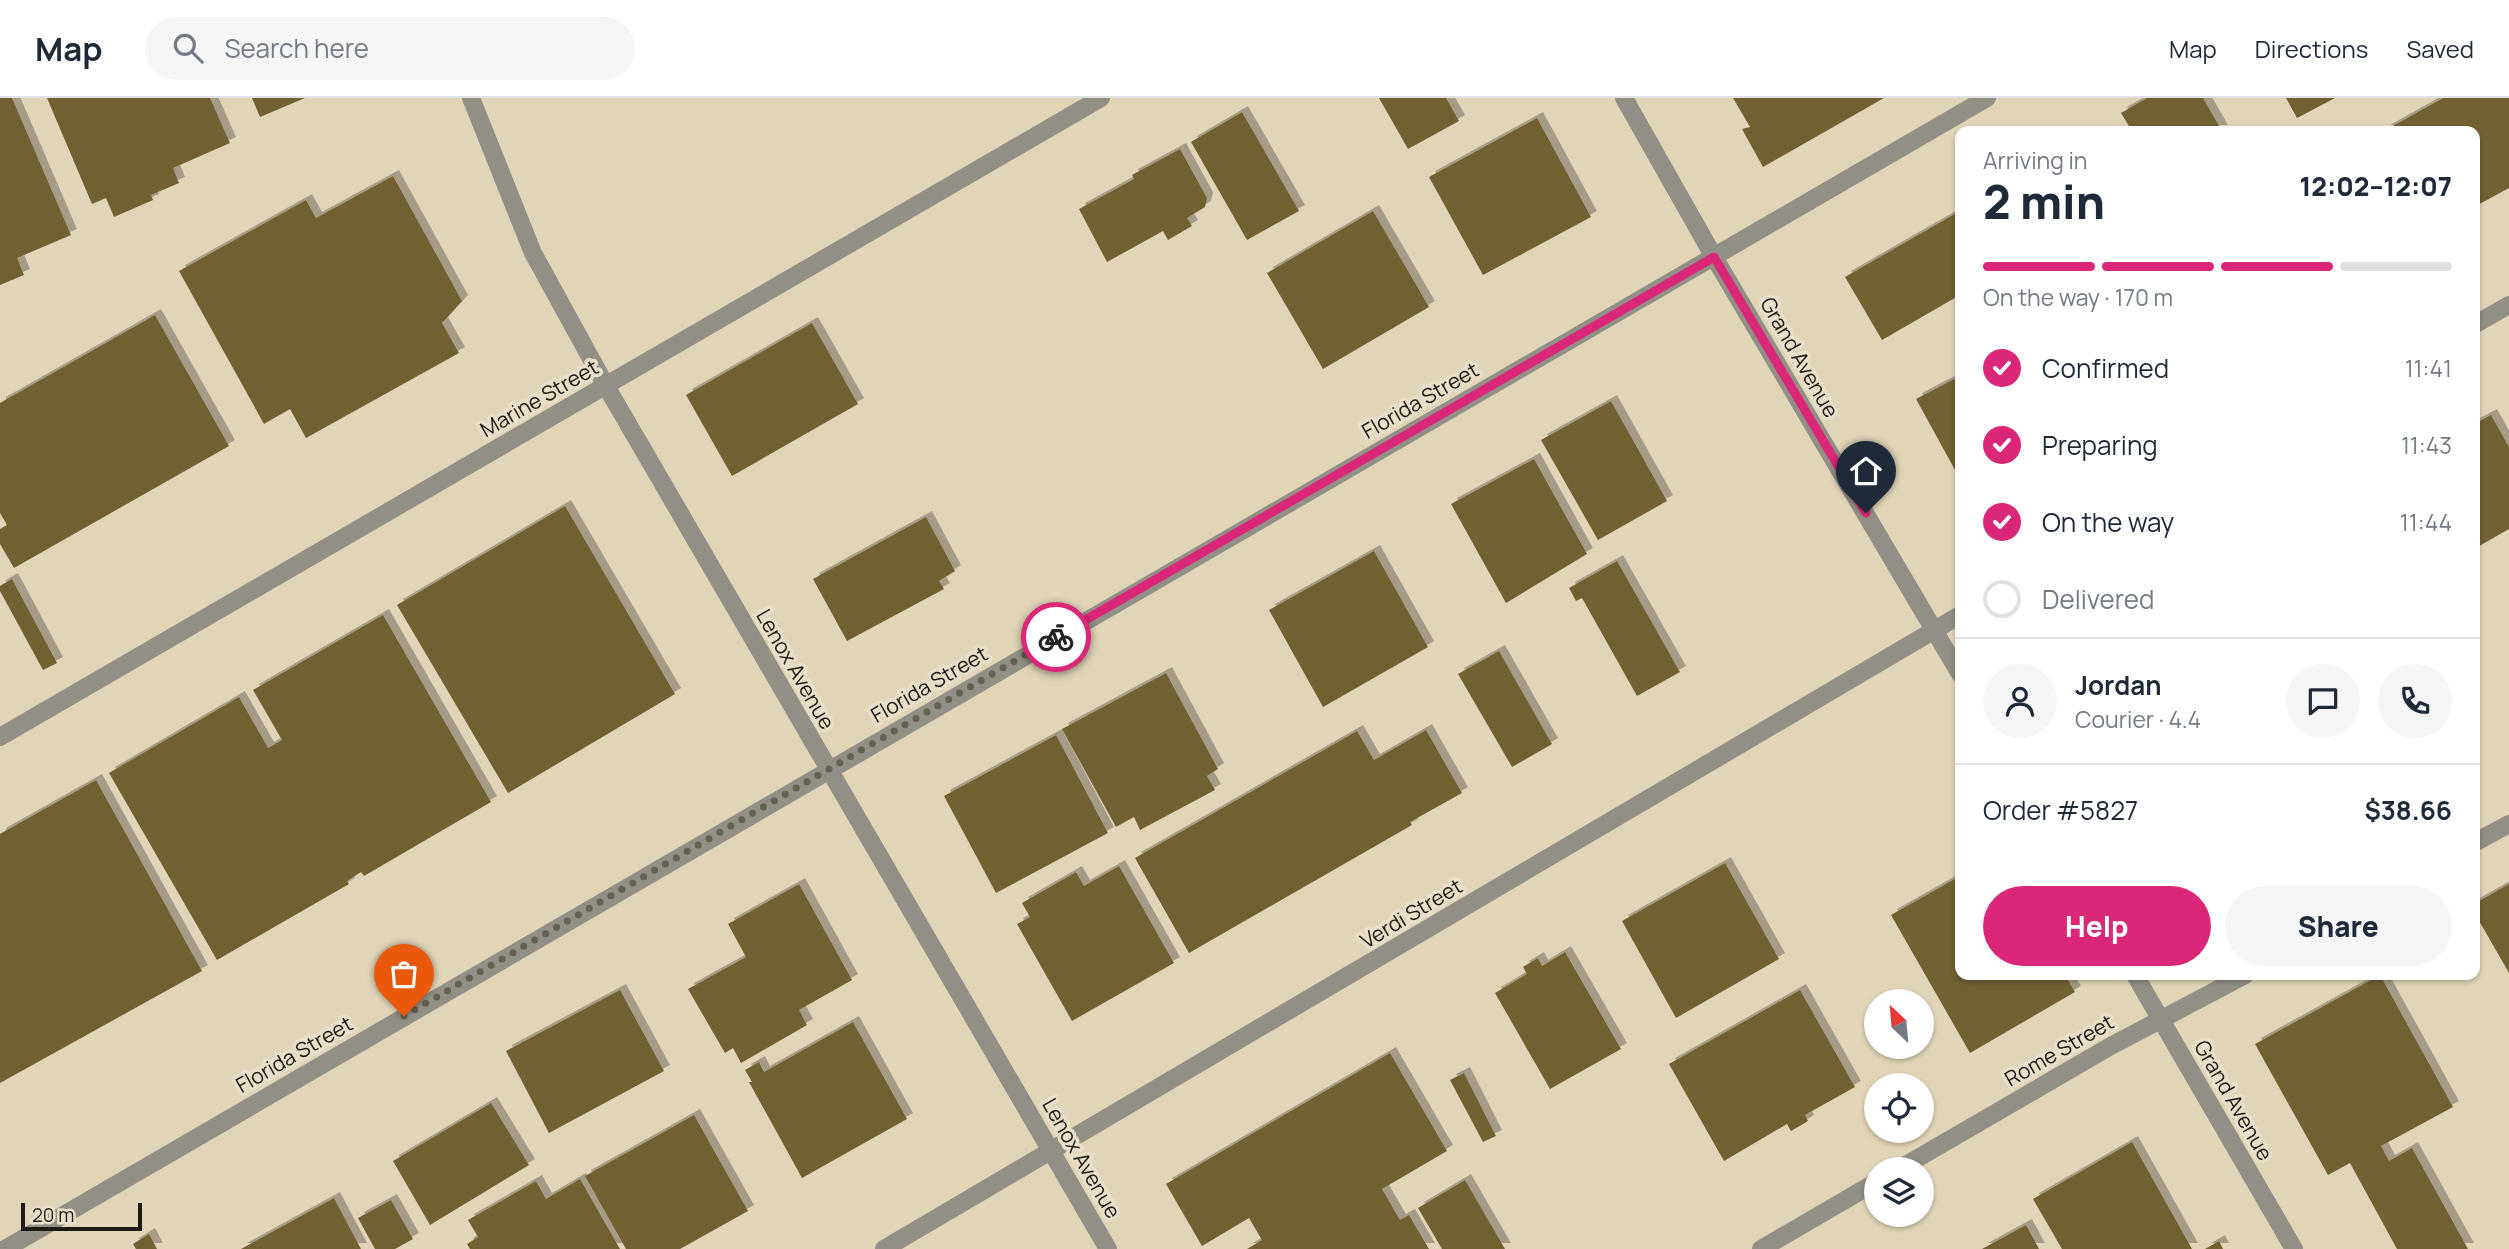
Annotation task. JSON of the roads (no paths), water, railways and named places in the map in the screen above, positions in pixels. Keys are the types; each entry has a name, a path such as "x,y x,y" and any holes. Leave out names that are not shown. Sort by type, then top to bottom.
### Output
{"street":[{"name":"Lenox Avenue","path":"471,98 533,253 606,386 1108,1249"},
{"name":"Marine Street","path":"0,737 1101,98"},
{"name":"Grand Avenue","path":"1624,98 1714,257 1955,666"},
{"name":"Florida Street","path":"5,1249 1987,98"},
{"path":"2480,322 2509,305"},
{"name":"Verdi Street","path":"884,1249 1955,618"},
{"path":"2480,841 2509,824"},
{"name":"Grand Avenue","path":"2138,980 2294,1249"},
{"name":"Rome Street","path":"1920,1157 2161,1018 2235,980"},
{"path":"1761,1249 1864,1189"}]}
